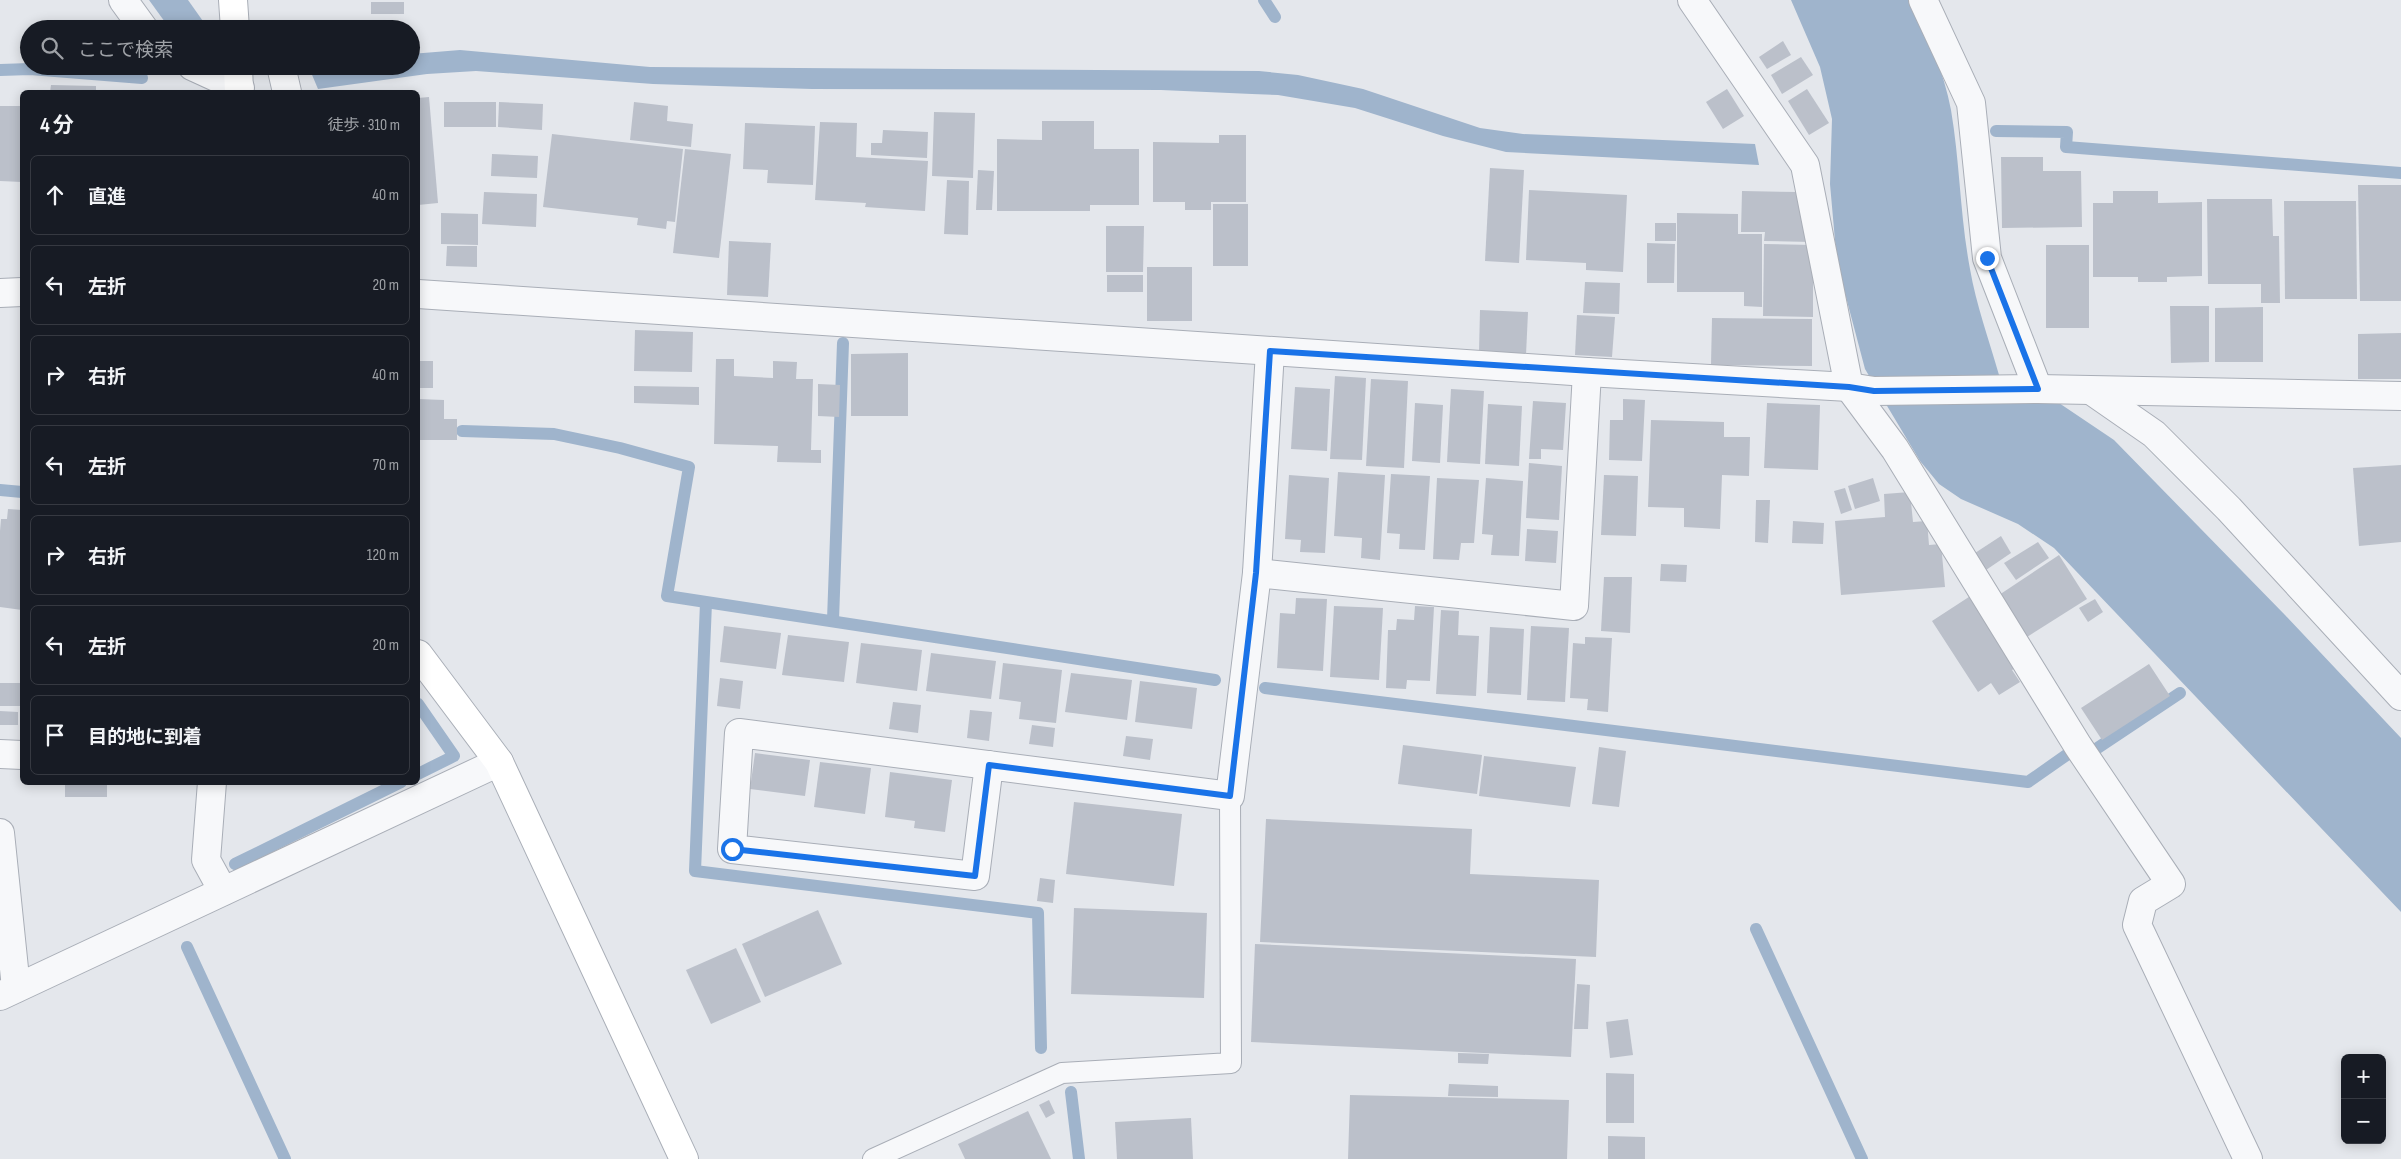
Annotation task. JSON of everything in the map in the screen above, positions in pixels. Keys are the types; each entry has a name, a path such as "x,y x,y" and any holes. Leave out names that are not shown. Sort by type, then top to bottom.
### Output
{"street":[{"path":"123,0 137,20"},
{"path":"233,0 234,20"},
{"path":"1692,0 1805,165 1862,389 1895,449 2078,746 2171,884 2143,901 2137,925 2248,1159"},
{"path":"1923,0 1971,103 1987,258 2038,389"},
{"path":"218,75 239,82"},
{"path":"283,75 287,90"},
{"path":"0,293 20,292"},
{"path":"420,294 1862,389 2038,389 2401,396"},
{"path":"989,765 975,876 732,849 739,733 989,765 1230,796 1256,573 1270,351"},
{"path":"1256,573 1574,606 1587,372"},
{"path":"2092,391 2154,434 2229,509 2401,696"},
{"path":"420,657 499,762 684,1159"},
{"path":"0,754 20,755"},
{"path":"0,833 8,992 499,762"},
{"path":"212,785 206,860 223,891"}],"lane":[{"path":"874,1159 1062,1073 1231,1063 1230,796"}],"water":[{"path":"149,0 188,0 202,20 163,20"},
{"path":"1791,0 1910,0 1923,26 1948,96 1954,130 1970,269 1979,309 1999,375 2059,403 2114,440 2285,615 2401,738 2401,912 2054,548 2018,524 1961,499 1939,484 1920,461 1865,369 1837,263 1830,184 1832,119 1820,67"},
{"path":"460,50 650,67 1259,71 1298,75 1363,89 1480,128 1523,134 1755,144 1759,165 1506,152 1443,136 1355,108 1278,95 1161,90 812,89 653,84 476,71 420,75 420,53"},
{"path":"312,75 420,75 318,89"}],"building":[{"path":"371,2 404,2 404,14 371,14"},
{"path":"1783,41 1791,55 1767,69 1759,57"},
{"path":"1801,57 1813,75 1782,94 1771,75"},
{"path":"51,85 96,86 96,90 50,90"},
{"path":"1727,89 1744,116 1723,129 1706,102"},
{"path":"1807,89 1829,123 1809,135 1788,101"},
{"path":"429,97 438,203 420,205 420,98"},
{"path":"444,102 496,102 496,127 444,127"},
{"path":"499,102 543,104 542,130 498,127"},
{"path":"634,102 668,106 667,121 693,124 691,147 630,140"},
{"path":"0,106 20,106 20,182 0,181"},
{"path":"934,112 975,113 973,178 932,176"},
{"path":"1042,121 1094,121 1094,149 1139,149 1139,205 1090,205 1090,211 997,211 997,139 1042,140"},
{"path":"820,122 857,123 856,157 928,161 925,211 865,207 866,203 815,200"},
{"path":"745,123 815,126 813,185 767,183 768,170 743,169"},
{"path":"883,130 928,132 927,158 871,155 871,143 882,143"},
{"path":"552,134 683,149 675,222 667,221 666,229 637,225 638,218 543,207"},
{"path":"1219,135 1246,135 1246,202 1211,202 1211,210 1185,210 1185,202 1153,202 1153,142 1219,143"},
{"path":"685,149 731,154 719,258 673,253"},
{"path":"492,154 538,156 537,178 491,176"},
{"path":"2001,157 2043,157 2043,171 2081,171 2082,227 2002,228"},
{"path":"1490,168 1524,170 1519,263 1485,261"},
{"path":"978,170 994,171 992,210 976,210"},
{"path":"947,180 969,181 968,235 944,234"},
{"path":"2358,185 2401,185 2401,301 2360,301"},
{"path":"1529,190 1627,195 1623,272 1586,270 1586,263 1526,260"},
{"path":"1742,191 1799,192 1812,242 1764,241 1765,232 1741,232"},
{"path":"2113,191 2158,191 2158,203 2202,202 2202,276 2167,277 2167,282 2138,282 2138,277 2093,277 2093,203 2113,203"},
{"path":"484,192 537,194 536,227 482,224"},
{"path":"2207,199 2272,199 2273,236 2279,236 2280,303 2261,303 2261,284 2208,284"},
{"path":"2284,201 2356,201 2357,299 2285,299"},
{"path":"1213,204 1248,204 1248,266 1213,266"},
{"path":"441,213 478,214 478,245 441,244"},
{"path":"1677,213 1738,214 1738,234 1762,234 1762,307 1744,306 1744,292 1677,292"},
{"path":"1655,223 1676,223 1676,241 1655,241"},
{"path":"1106,226 1144,226 1143,272 1106,272"},
{"path":"729,241 771,243 768,297 727,295"},
{"path":"1647,243 1675,244 1674,283 1647,283"},
{"path":"1764,244 1813,245 1813,317 1763,316"},
{"path":"2046,245 2089,245 2089,328 2046,328"},
{"path":"447,246 477,246 477,267 446,266"},
{"path":"1147,267 1192,267 1192,321 1147,321"},
{"path":"1107,275 1143,275 1143,292 1107,292"},
{"path":"1585,282 1620,283 1619,314 1583,313"},
{"path":"2170,306 2209,306 2209,362 2171,363"},
{"path":"2263,307 2263,362 2215,362 2215,308"},
{"path":"1480,310 1528,312 1526,355 1479,352"},
{"path":"1577,315 1615,317 1612,357 1575,355"},
{"path":"1712,318 1812,319 1812,366 1711,365"},
{"path":"635,330 693,332 692,372 634,371"},
{"path":"2401,333 2401,379 2358,379 2358,334"},
{"path":"908,353 908,416 851,416 851,354"},
{"path":"716,359 734,359 734,376 773,378 773,361 797,362 796,379 813,379 811,450 821,450 821,463 777,462 778,446 714,444"},
{"path":"420,361 433,361 433,388 420,388"},
{"path":"1335,376 1366,378 1362,460 1330,459"},
{"path":"1371,379 1408,381 1404,468 1366,466"},
{"path":"818,384 840,385 839,417 818,416"},
{"path":"634,386 699,387 699,405 634,403"},
{"path":"1295,387 1330,389 1327,451 1291,449"},
{"path":"1451,389 1484,391 1480,464 1447,462"},
{"path":"420,399 444,400 444,419 457,419 457,440 420,440"},
{"path":"1623,399 1645,400 1642,461 1609,460 1610,420 1623,420"},
{"path":"1533,401 1566,403 1563,450 1541,449 1541,459 1529,459"},
{"path":"1415,403 1443,405 1440,463 1412,461"},
{"path":"1767,403 1820,405 1818,470 1764,468"},
{"path":"1488,404 1522,406 1519,466 1485,464"},
{"path":"1651,420 1724,422 1724,437 1750,437 1749,476 1722,475 1720,529 1684,527 1684,508 1648,507"},
{"path":"1529,463 1562,466 1559,520 1526,518"},
{"path":"2401,465 2401,542 2359,546 2353,468"},
{"path":"1338,472 1385,475 1380,560 1361,558 1362,538 1334,536"},
{"path":"1391,474 1430,476 1425,550 1399,549 1400,534 1387,533"},
{"path":"1289,475 1329,478 1325,553 1300,552 1301,540 1285,539"},
{"path":"1604,475 1638,476 1636,536 1601,535"},
{"path":"1437,478 1479,480 1474,543 1461,543 1459,560 1433,559"},
{"path":"1486,478 1523,481 1519,556 1491,555 1493,535 1482,534"},
{"path":"1873,478 1880,501 1855,509 1848,486"},
{"path":"1845,488 1852,510 1841,514 1834,491"},
{"path":"1910,492 1913,522 1927,521 1929,545 1941,544 1945,587 1841,595 1835,521 1885,517 1884,494"},
{"path":"1756,500 1770,500 1768,543 1755,542"},
{"path":"8,509 20,510 20,610 0,607 0,531 1,519 7,519"},
{"path":"1793,521 1824,523 1823,544 1792,543"},
{"path":"1527,529 1558,531 1556,563 1525,561"},
{"path":"2001,536 2011,553 1986,570 1975,553"},
{"path":"2038,542 2049,558 2016,580 2004,563"},
{"path":"2059,555 2087,599 2027,637 1999,595"},
{"path":"1661,564 1687,565 1686,582 1660,581"},
{"path":"1604,577 1632,577 1630,633 1601,631"},
{"path":"1975,593 2021,664 2012,670 2020,682 1999,695 1991,683 1978,692 1932,621"},
{"path":"1296,598 1327,599 1323,671 1277,668 1280,613 1295,614"},
{"path":"2095,599 2103,612 2088,622 2079,608"},
{"path":"1334,606 1383,608 1379,680 1330,677"},
{"path":"1415,606 1434,607 1430,681 1407,680 1406,689 1386,688 1388,630 1396,630 1397,619 1414,620"},
{"path":"1441,610 1459,611 1458,635 1479,636 1476,696 1436,694"},
{"path":"724,626 781,633 776,669 720,662"},
{"path":"1531,626 1569,628 1565,702 1527,700"},
{"path":"1490,627 1524,629 1521,695 1487,693"},
{"path":"788,635 849,642 844,682 782,675"},
{"path":"1585,637 1612,638 1608,712 1587,710 1588,699 1570,698 1573,643 1585,644"},
{"path":"861,643 922,650 917,691 856,683"},
{"path":"931,653 996,661 991,699 926,691"},
{"path":"1003,663 1062,670 1056,723 1019,719 1021,702 999,699"},
{"path":"2149,664 2170,696 2102,740 2081,708"},
{"path":"1071,673 1132,680 1127,720 1065,712"},
{"path":"720,678 743,681 740,709 717,706"},
{"path":"1140,681 1197,688 1192,729 1135,722"},
{"path":"0,683 20,683 20,706 0,706"},
{"path":"893,702 921,705 918,733 889,729"},
{"path":"970,710 992,712 989,741 967,738"},
{"path":"0,711 18,712 18,725 0,725"},
{"path":"1032,725 1055,728 1053,747 1029,744"},
{"path":"1126,736 1153,739 1150,760 1123,756"},
{"path":"1403,745 1482,755 1477,794 1398,784"},
{"path":"1599,747 1626,751 1619,807 1592,804"},
{"path":"755,753 810,760 805,796 750,789"},
{"path":"1484,756 1576,767 1570,807 1479,796"},
{"path":"820,762 871,768 865,814 814,807"},
{"path":"890,772 952,780 945,832 914,828 915,821 885,817"},
{"path":"65,785 107,785 107,797 65,797"},
{"path":"1074,802 1182,814 1174,886 1066,874"},
{"path":"1266,819 1472,829 1470,874 1599,880 1596,957 1260,942"},
{"path":"1040,878 1055,880 1053,903 1037,901"},
{"path":"1074,908 1207,913 1204,998 1071,994"},
{"path":"818,910 842,964 765,997 742,944"},
{"path":"1255,944 1576,959 1571,1057 1251,1042"},
{"path":"736,948 761,1002 711,1024 686,970"},
{"path":"1577,984 1590,985 1588,1029 1574,1029"},
{"path":"1628,1019 1633,1055 1610,1058 1606,1022"},
{"path":"1458,1053 1489,1054 1488,1064 1458,1063"},
{"path":"1606,1073 1634,1074 1634,1123 1606,1123"},
{"path":"1449,1084 1498,1086 1498,1097 1448,1096"},
{"path":"1350,1095 1569,1100 1567,1159 1348,1159"},
{"path":"1049,1100 1055,1113 1046,1118 1039,1105"},
{"path":"1028,1111 1051,1159 965,1159 958,1144"},
{"path":"1191,1118 1193,1159 1117,1159 1115,1122"},
{"path":"1608,1136 1645,1137 1645,1159 1608,1159"}],"waterway":[{"path":"1264,0 1275,17"},
{"path":"0,70 20,69"},
{"path":"105,75 142,78"},
{"path":"1996,131 2067,132 2066,147 2401,173"},
{"path":"833,620 843,343"},
{"path":"462,431 554,434 620,448 689,467 667,596 1215,680"},
{"path":"0,490 20,492"},
{"path":"706,603 695,871 1038,913 1041,1048"},
{"path":"1265,688 2028,782 2068,754"},
{"path":"2096,749 2180,693"},
{"path":"420,707 454,756 420,773"},
{"path":"235,864 395,785"},
{"path":"1756,929 1862,1159"},
{"path":"187,947 285,1159"},
{"path":"1071,1092 1079,1159"}],"route":[{"path":"732,849 975,876 989,765 1230,796 1256,573 1270,351 1849,387 1874,391 2038,389 1987,258"}]}
